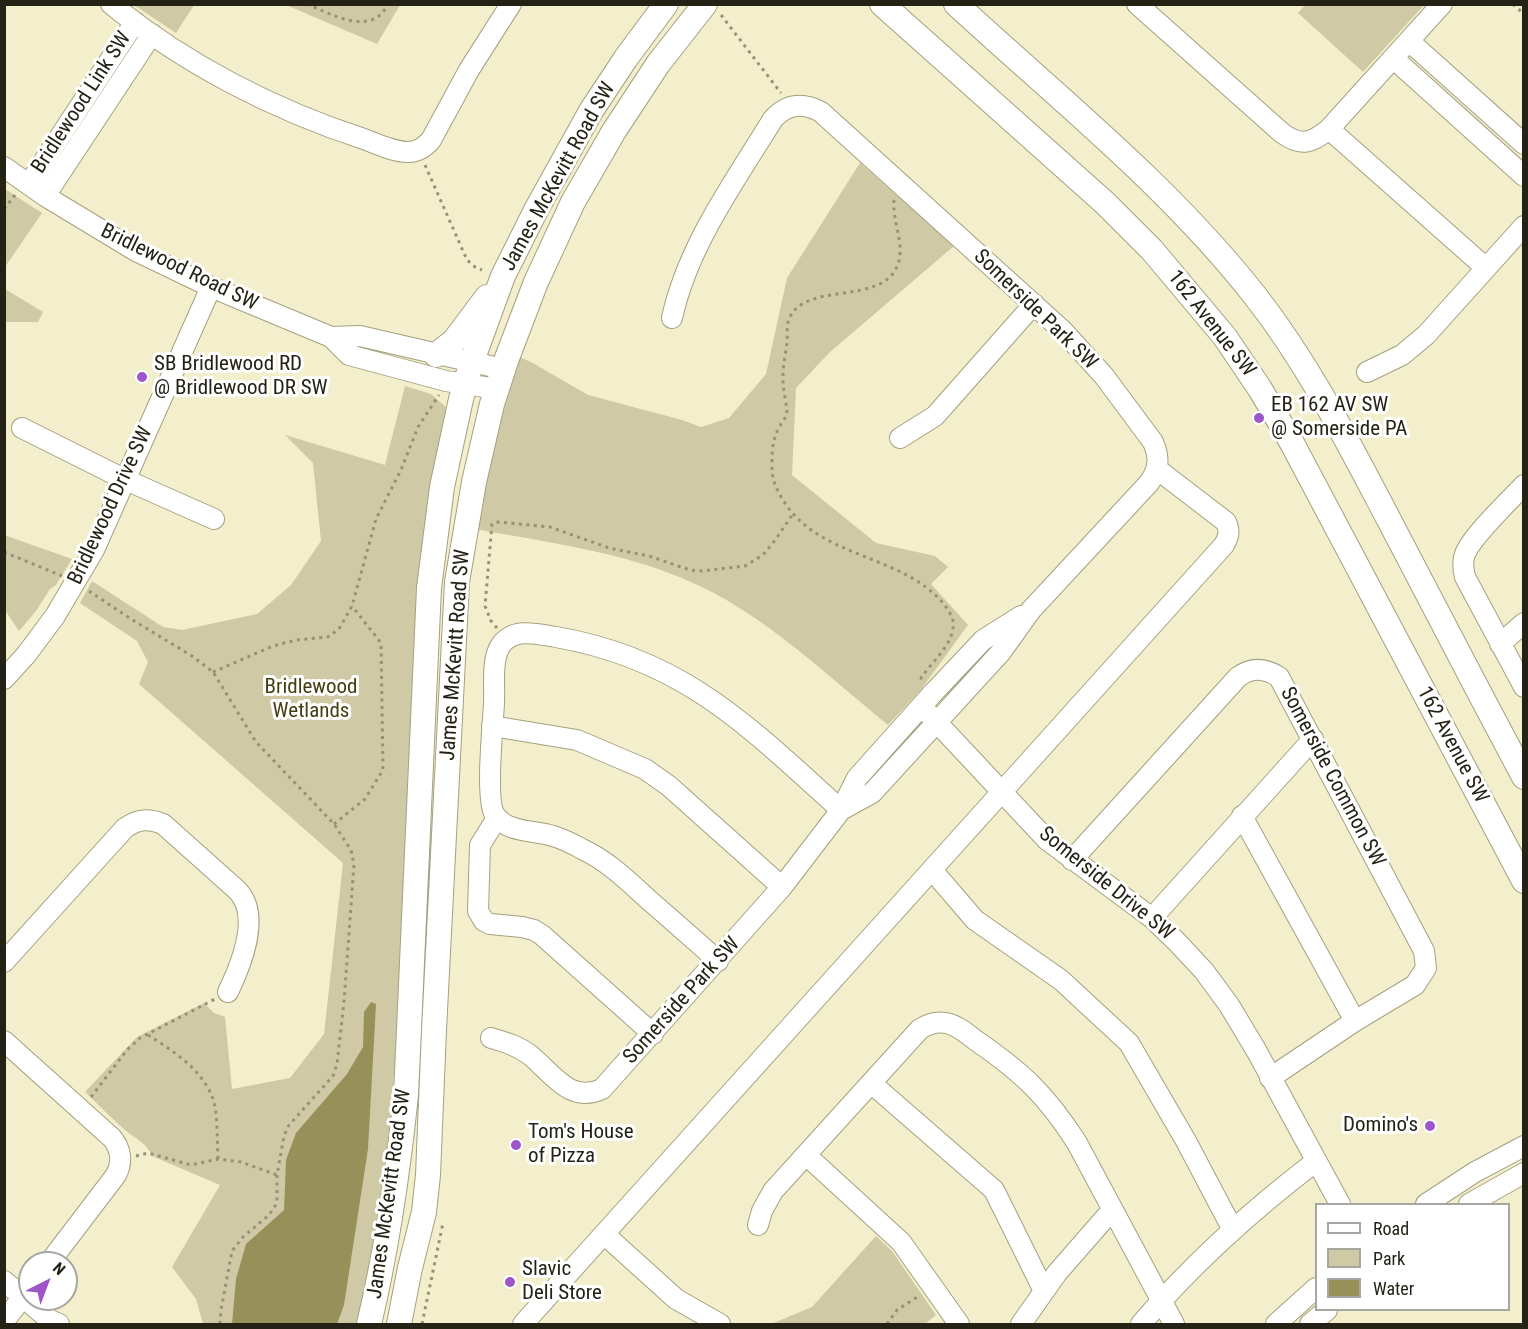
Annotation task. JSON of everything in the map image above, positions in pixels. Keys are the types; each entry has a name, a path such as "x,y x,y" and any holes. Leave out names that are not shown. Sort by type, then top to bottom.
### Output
{"main road":[{"name":"James McKevitt Road SW","path":"369,1324 380,1280 398,1171 406,1095 429,588 442,487 465,384 493,273 536,210 591,111 639,39 666,4"},
{"name":"162 Avenue SW","path":"882,4 1129,227 1175,276 1225,337 1260,389 1292,443 1524,881"},
{"path":"941,4 998,43"},
{"path":"956,4 1178,207 1232,267 1281,332 1332,415 1524,777"},
{"name":"James McKevitt Road SW","path":"399,1324 424,1212 429,1175 434,1030 457,582 474,482 500,379 536,282 573,202 614,131 652,74 712,9"},
{"path":"436,355 460,334 482,302 493,273"}],"street":[{"path":"111,4 192,60 283,108 401,151 418,150 431,140 469,70 511,4"},
{"path":"1144,7 1291,140 1299,142 1317,140 1329,129 1442,4"},
{"name":"Bridlewood Link SW","path":"22,189 135,22"},
{"name":"Bridlewood Link SW","path":"45,196 152,34"},
{"path":"1409,41 1524,144"},
{"path":"1393,58 1524,176"},
{"name":"Somerside Park SW","path":"672,318 678,291 698,243 773,119 785,108 805,106 820,112 1063,331 1104,376 1153,442 1158,458 1157,469 1149,483 1031,610 1001,652 872,793 841,810"},
{"path":"1329,129 1486,268"},
{"name":"Bridlewood Road SW","path":"4,167 22,189 45,196 136,251 211,287 331,337 349,355 446,381 465,384 500,379"},
{"path":"1367,372 1402,355 1426,334 1524,226"},
{"name":"Bridlewood Drive SW","path":"4,679 40,638 76,584 94,550 211,287"},
{"path":"900,438 935,416 1034,304"},
{"name":"Bridlewood Road SW","path":"331,337 360,336 436,355 472,361 500,379"},
{"path":"22,428 126,480 214,519"},
{"path":"523,1324 1224,545 1230,529 1221,516 1157,469"},
{"path":"1524,485 1472,542 1462,562 1465,577 1524,687"},
{"name":"Somerside Park SW","path":"491,1038 516,1046 570,1090 586,1094 602,1089 782,887 841,810 857,778 923,696 983,640 1031,610"},
{"path":"1500,644 1524,623"},
{"path":"718,961 604,862 554,836 508,826 497,818 490,800 496,657 501,645 507,639 522,633 531,633 584,642 660,669 693,686 738,718 841,810"},
{"name":"Somerside Common SW","path":"1072,860 1238,676 1244,672 1259,669 1269,671 1279,677 1424,951 1426,968 1415,985 1355,1021 1270,1078"},
{"name":"Somerside Drive SW","path":"923,696 937,722 1047,840 1152,918 1204,971 1223,996 1339,1203"},
{"path":"492,726 577,741 645,770 669,786 782,887"},
{"path":"1152,918 1312,739"},
{"path":"1242,816 1355,1021"},
{"path":"497,818 480,845 478,906 480,916 490,924 522,927 542,935 653,1034"},
{"path":"4,962 125,828 135,821 154,821 163,824 237,890 246,902 248,917 245,947 239,968 228,992"},
{"path":"932,870 975,920 1061,981 1129,1043 1186,1141 1233,1230"},
{"path":"758,1225 762,1211 773,1191 920,1029 930,1023 939,1022 954,1026 1022,1074 1059,1116 1077,1143 1174,1324"},
{"path":"4,1041 116,1143 121,1159 116,1175 58,1251"},
{"path":"871,1083 994,1190 1044,1291"},
{"path":"1428,1203 1476,1172 1524,1146"},
{"path":"806,1155 901,1242 959,1324"},
{"path":"1142,1324 1178,1281 1274,1193 1315,1162"},
{"path":"1471,1203 1524,1173"},
{"path":"1021,1324 1058,1273 1112,1210"},
{"path":"604,1234 683,1305 720,1324"},
{"path":"4,1281 18,1289"},
{"path":"1276,1324 1315,1290"},
{"path":"4,1321 18,1303"},
{"path":"45,1311 59,1324"},
{"path":"1310,1324 1326,1311"}],"path":[{"path":"307,4 345,20 361,22 370,20 388,4"},
{"path":"1513,4 1524,14"},
{"path":"712,9 774,84"},
{"path":"418,150 466,260 475,267 493,273"},
{"path":"903,186 894,197 892,211 899,245 899,262 893,273 883,283 866,289 818,298 793,311 788,322 786,359 782,374 787,415 775,432 771,476 792,515 809,531 923,585 947,609 953,619 953,628 944,648 921,678 923,696"},
{"path":"4,209 22,189"},
{"path":"213,672 273,646 296,640 328,637 339,629 352,606 376,519 401,470 418,427 439,395"},
{"path":"507,639 491,621 485,606 492,524 498,522 550,527 609,548 649,556 690,570 702,571 746,566 763,555 792,515"},
{"path":"4,552 48,569 76,584 192,656 213,672 256,742 334,824 351,850 354,864 337,1064 333,1076 289,1125 284,1136 277,1175 277,1203 269,1215 243,1237 232,1251 220,1310 220,1324"},
{"path":"334,824 365,799 383,770 381,643 352,606"},
{"path":"81,1111 127,1050 140,1038 228,992"},
{"path":"148,1035 175,1052 201,1078 213,1100 218,1159"},
{"path":"121,1159 148,1153 190,1165 218,1159 241,1162 277,1175"},
{"path":"422,1324 444,1218"},
{"path":"887,1324 897,1310 933,1287"}],"green space":[{"path":"1306,4 1424,5 1363,72 1298,13"},
{"path":"134,5 194,5 176,33"},
{"path":"286,5 400,5 377,44"},
{"path":"860,163 954,246 830,352 796,388 792,475 876,543 935,556 948,567 931,584 968,625 920,691 888,725 791,644 712,592 659,569 607,554 475,529 485,474 517,356 588,395 701,427 729,418 766,374 787,278"},
{"path":"5,189 42,213 5,267"},
{"path":"5,289 43,312 38,322 5,322"},
{"name":"Bridlewood Wetlands","path":"405,386 431,394 446,407 417,616 398,1026 390,1123 378,1222 358,1324 203,1324 196,1299 172,1267 220,1185 152,1156 144,1144 85,1092 137,1037 204,1003 214,1013 225,1017 232,1089 290,1078 324,1034 343,863 139,684 148,662 137,641 80,603 92,581 163,627 182,630 257,614 291,585 321,541 313,463 285,435 385,465"},
{"path":"4,535 72,559 56,585 50,589 36,611 19,631 5,610"},
{"path":"876,1236 892,1251 936,1315 925,1324 771,1324 812,1307"}],"water":[{"path":"371,1002 376,1004 368,1149 344,1305 337,1324 232,1324 236,1279 246,1244 284,1210 286,1160 296,1133 347,1074 363,1047 364,1012"}],"place":[{"name":"SB Bridlewood RD @ Bridlewood DR SW","path":"142,377"},
{"name":"EB 162 AV SW @ Somerside PA","path":"1259,418"},
{"name":"Domino's","path":"1430,1126"},
{"name":"Tom's House of Pizza","path":"516,1145"},
{"name":"Slavic Deli Store","path":"510,1282"}]}
